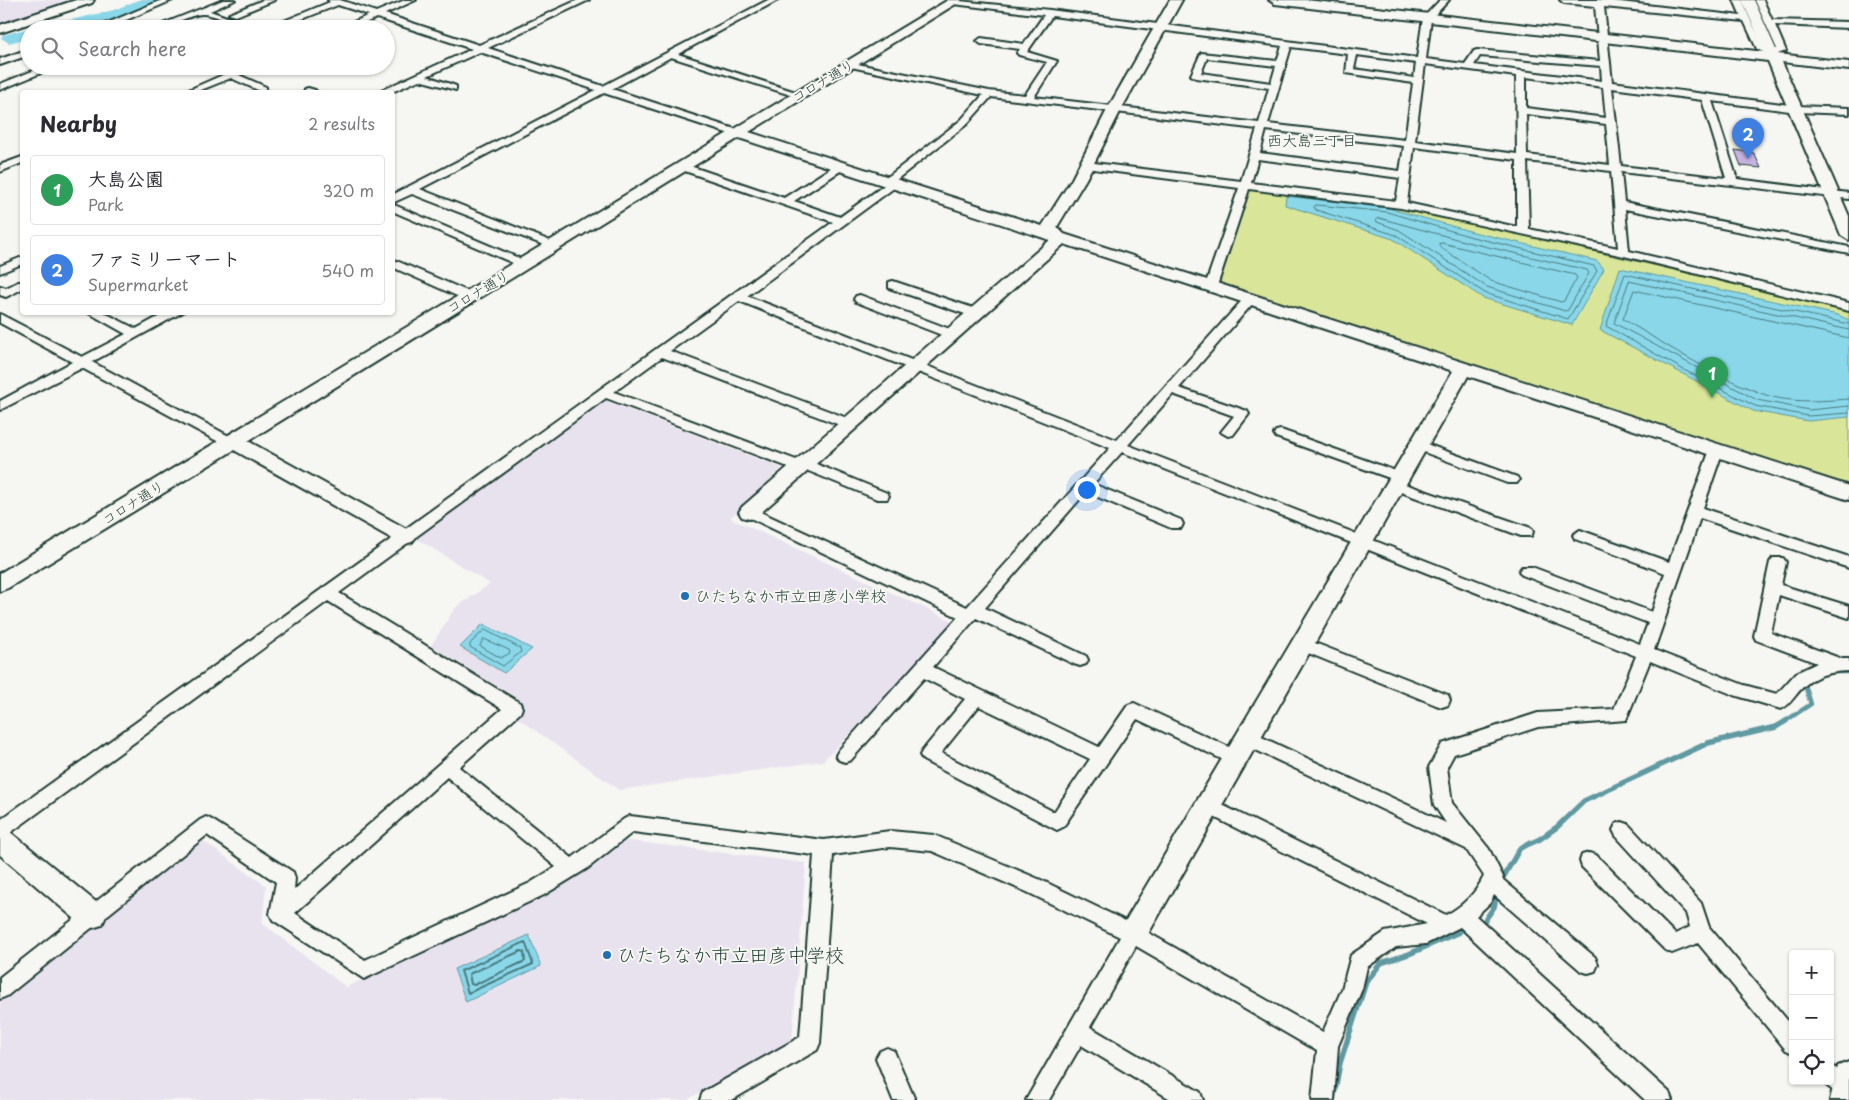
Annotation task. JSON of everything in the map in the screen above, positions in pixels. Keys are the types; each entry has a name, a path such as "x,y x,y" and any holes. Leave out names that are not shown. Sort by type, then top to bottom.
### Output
{"street":[{"path":"27,20 88,0"},
{"path":"119,20 169,0"},
{"path":"178,20 231,0"},
{"path":"233,14 271,0"},
{"path":"364,20 412,0"},
{"path":"389,90 585,0"},
{"path":"395,198 774,0"},
{"path":"1080,660 749,512 1058,240 1057,235 1049,228 1086,165 1115,108 1176,0"},
{"path":"1275,0 1603,38 1771,51 1849,66"},
{"path":"1401,204 1427,18 1445,0"},
{"path":"1564,0 1599,2 1746,20"},
{"path":"1738,0 1760,47 1771,51 1782,50 1759,0"},
{"path":"1748,0 1797,109 1849,235"},
{"path":"290,20 334,1 392,20"},
{"path":"955,1 1706,98 1797,109 1849,111"},
{"name":"コロナ通り","path":"0,584 955,1"},
{"path":"1599,2 1621,205 1624,253"},
{"path":"202,11 229,20"},
{"path":"1028,99 1052,63 1051,60 1022,53 1050,13"},
{"path":"395,21 1849,493"},
{"path":"0,29 20,22"},
{"path":"1770,22 1849,25"},
{"path":"981,40 1026,47"},
{"path":"1211,286 1246,184 1287,44"},
{"path":"1352,52 1349,71 1417,81"},
{"path":"1468,67 1477,53 1606,64"},
{"path":"670,54 800,95"},
{"path":"0,62 20,55"},
{"path":"1274,86 1196,75 1204,55 1280,64"},
{"path":"851,64 990,94 1849,196"},
{"path":"1521,74 1524,231"},
{"path":"0,86 30,75"},
{"path":"194,90 231,75 263,89"},
{"path":"418,77 453,88"},
{"path":"0,830 841,221 892,182 964,122 990,94"},
{"path":"1706,98 1732,182"},
{"path":"1521,110 1611,122"},
{"path":"1254,155 1404,175"},
{"path":"0,169 20,161"},
{"path":"1086,165 1401,204 1624,253 1849,307"},
{"path":"785,202 841,166"},
{"path":"683,167 841,221"},
{"path":"412,190 554,246"},
{"path":"1621,205 1849,250"},
{"path":"395,208 524,264"},
{"path":"0,270 20,261"},
{"path":"395,263 470,297"},
{"path":"893,285 975,313"},
{"path":"0,290 6,293 20,286"},
{"path":"738,296 1740,690 1781,702 1804,674 1814,670 1845,666"},
{"path":"860,299 951,334"},
{"path":"845,755 1250,299"},
{"path":"99,315 136,334"},
{"path":"0,406 172,315"},
{"path":"0,318 222,438 233,441 405,537"},
{"path":"661,352 850,424"},
{"path":"1038,1100 1464,367"},
{"path":"1170,389 1242,414 1228,432"},
{"path":"604,393 882,496"},
{"path":"1281,434 1526,532"},
{"path":"1418,445 1512,480"},
{"path":"1323,1100 1328,1046 1352,989 1358,962 1392,938 1426,935 1455,920 1483,897 1494,877 1472,843 1443,805 1438,768 1448,750 1538,720 1620,715 1645,653 1716,450"},
{"path":"1084,486 1176,524"},
{"path":"1695,511 1849,563"},
{"path":"1580,535 1674,570"},
{"path":"1778,562 1774,588 1762,636 1845,666"},
{"path":"1527,571 1656,620"},
{"path":"1774,588 1849,612"},
{"path":"280,914 514,708 328,593"},
{"path":"1302,644 1442,700"},
{"path":"921,669 1102,757"},
{"path":"976,697 930,755 1057,822 1134,710 1236,758"},
{"path":"1247,738 1472,843"},
{"path":"447,767 571,868"},
{"path":"1208,806 1455,920 1661,1100"},
{"path":"280,914 364,970 536,889 571,868 630,824 824,848 890,839 934,844 1034,886 1133,934 1328,1046"},
{"path":"0,990 206,825 286,878 280,914"},
{"path":"1622,830 1694,909 1701,932 1791,1040"},
{"path":"0,839 92,916"},
{"path":"721,1098 810,1044 824,848"},
{"path":"1589,861 1672,944 1701,932"},
{"path":"1492,881 1588,964"},
{"path":"1077,1031 1192,1100"},
{"path":"887,1058 904,1100"}],"shaded area":[{"path":"0,0 73,0 0,24"},
{"name":"ひたちなか市立田彦小学校","path":"601,399 782,468 730,518 957,623 823,761 619,790 518,718 515,697 431,646 455,608 490,584 414,537"},
{"name":"ひたちなか市立田彦中学校","path":"199,838 266,886 262,923 346,987 539,898 622,840 806,863 792,1042 686,1100 0,1100 0,996"}],"green space":[{"path":"1250,188 1395,206 1849,310 1849,487 1219,284"}],"water":[{"path":"141,0 163,0 114,20 88,20"},
{"path":"1286,196 1388,208 1473,232 1597,261 1604,269 1572,325 1483,298 1393,239 1285,205"},
{"path":"1620,268 1838,315 1849,320 1849,417 1808,421 1753,411 1600,330"},
{"path":"483,624 532,649 504,673 460,647"},
{"path":"529,935 541,966 466,1002 454,969"}],"building":[{"path":"1735,150 1754,153 1761,168 1741,166"}],"waterway":[{"path":"92,20 119,14 152,0"},
{"path":"9,38 20,35"},
{"path":"1832,672 1849,672"},
{"path":"1784,722 1811,704 1804,682"},
{"path":"1500,883 1520,848 1540,839 1557,827 1584,801 1708,743 1776,727 1786,721"},
{"path":"1485,920 1494,907 1497,892"},
{"path":"1333,1100 1340,1063 1366,982 1381,963 1409,954 1459,932"}],"place":[{"name":"ファミリーマート","path":"1748,159"},
{"name":"大島公園","path":"1712,398"},
{"name":"ひたちなか市立田彦小学校","path":"685,596"},
{"name":"ひたちなか市立田彦中学校","path":"607,955"}],"district":[{"name":"西大島三丁目","path":"1312,141"}]}
